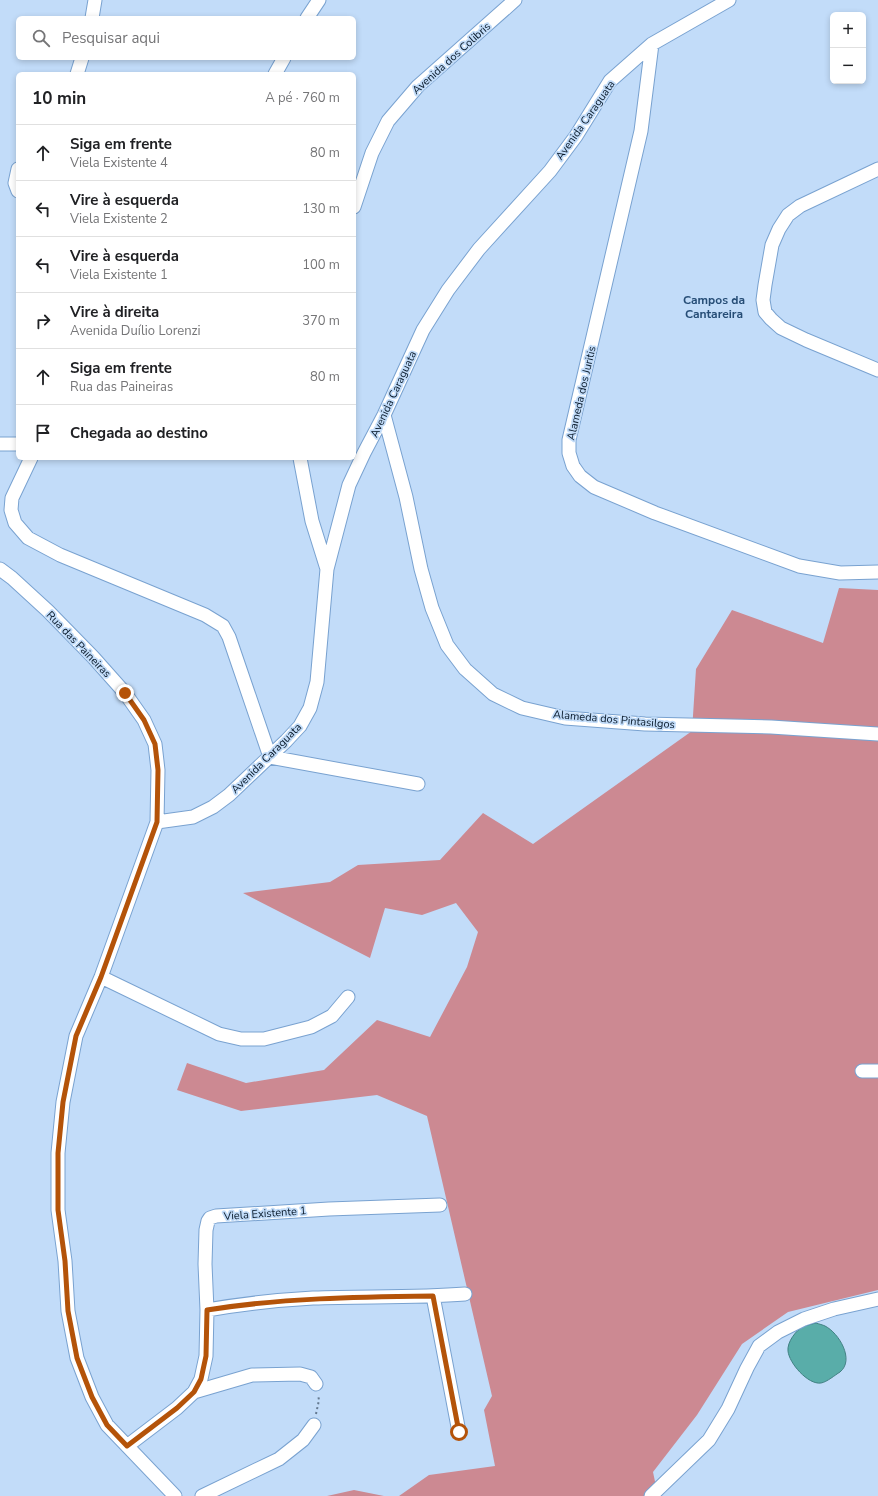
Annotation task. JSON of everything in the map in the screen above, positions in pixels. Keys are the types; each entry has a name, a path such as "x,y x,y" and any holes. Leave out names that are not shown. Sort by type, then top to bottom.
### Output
{"street":[{"path":"92,16 95,0"},
{"path":"308,16 319,0"},
{"name":"Avenida dos Colibris","path":"356,201 372,153 388,121 418,86 514,0"},
{"name":"Avenida Caraguata","path":"157,822 193,817 213,807 229,795 270,757 300,726 310,708 318,682 327,569 349,485 384,415 423,330 448,290 479,249 550,171 576,136 610,82 652,44 729,0"},
{"name":"Alameda dos Juritis","path":"652,44 641,131 608,280 569,440 569,453 572,466 580,476 594,487 655,513 799,566 840,573 878,572"},
{"path":"78,72 81,60"},
{"path":"276,72 283,60"},
{"path":"878,170 800,206 788,215 779,229 772,245 764,285 763,300 765,312 781,328 878,370"},
{"name":"Alameda dos Pintasilgos","path":"384,415 406,497 421,569 432,608 446,645 465,669 493,694 522,708 565,718 645,724 771,727 878,734"},
{"path":"0,444 16,444"},
{"path":"30,460 12,498 11,510 15,523 28,538 60,556 206,615 222,626 229,637 238,659 248,697 270,757 418,784"},
{"path":"300,460 312,521 327,569"},
{"name":"Rua das Paineiras","path":"0,569 43,606 93,657 125,693 144,720 155,744 158,770 157,822 101,977 76,1036 63,1102 58,1153 58,1210 65,1261 68,1311 77,1358 92,1397 107,1425 175,1496"},
{"path":"101,977 219,1034 241,1039 264,1039 311,1027 332,1016 348,997"},
{"path":"862,1071 878,1071"},
{"name":"Viela Existente 1","path":"127,1446 177,1408 194,1392 201,1379 206,1356 207,1310 205,1264 206,1230 210,1218 229,1215 322,1209 440,1205"},
{"path":"207,1310 247,1304 313,1298 465,1294"},
{"path":"433,1296 459,1432"},
{"path":"651,1496 709,1440 728,1409 746,1368 759,1346 778,1332 804,1319 834,1309 878,1299"},
{"path":"194,1392 252,1375 300,1374 311,1377 316,1384"},
{"path":"202,1496 279,1459 303,1440 314,1425"}],"path":[{"path":"314,1425 318,1400 316,1384"}],"shaded area":[{"path":"839,588 878,590 878,1290 788,1312 742,1344 697,1415 653,1472 658,1496 399,1496 429,1475 495,1466 484,1410 492,1396 427,1116 377,1095 241,1111 177,1090 187,1063 246,1083 324,1070 377,1020 430,1037 467,967 478,932 456,903 422,915 385,908 370,958 243,893 330,882 358,865 440,860 483,813 533,844 692,731 696,669 732,610 823,643"},
{"path":"816,1323 825,1326 835,1334 840,1340 846,1354 844,1367 840,1372 821,1383 810,1381 805,1377 795,1367 788,1351 789,1344 798,1330 804,1326"},
{"path":"354,1490 384,1496 327,1496"}],"district":[{"name":"Campos da Cantareira","path":"714,307"}],"route":[{"path":"125,693 144,720 155,744 158,770 157,822 101,977 76,1036 63,1102 58,1153 58,1210 65,1261 68,1311 77,1358 92,1397 107,1425 127,1446 177,1408 194,1392 201,1379 206,1356 207,1310 247,1304 313,1298 433,1296 459,1432"}]}
